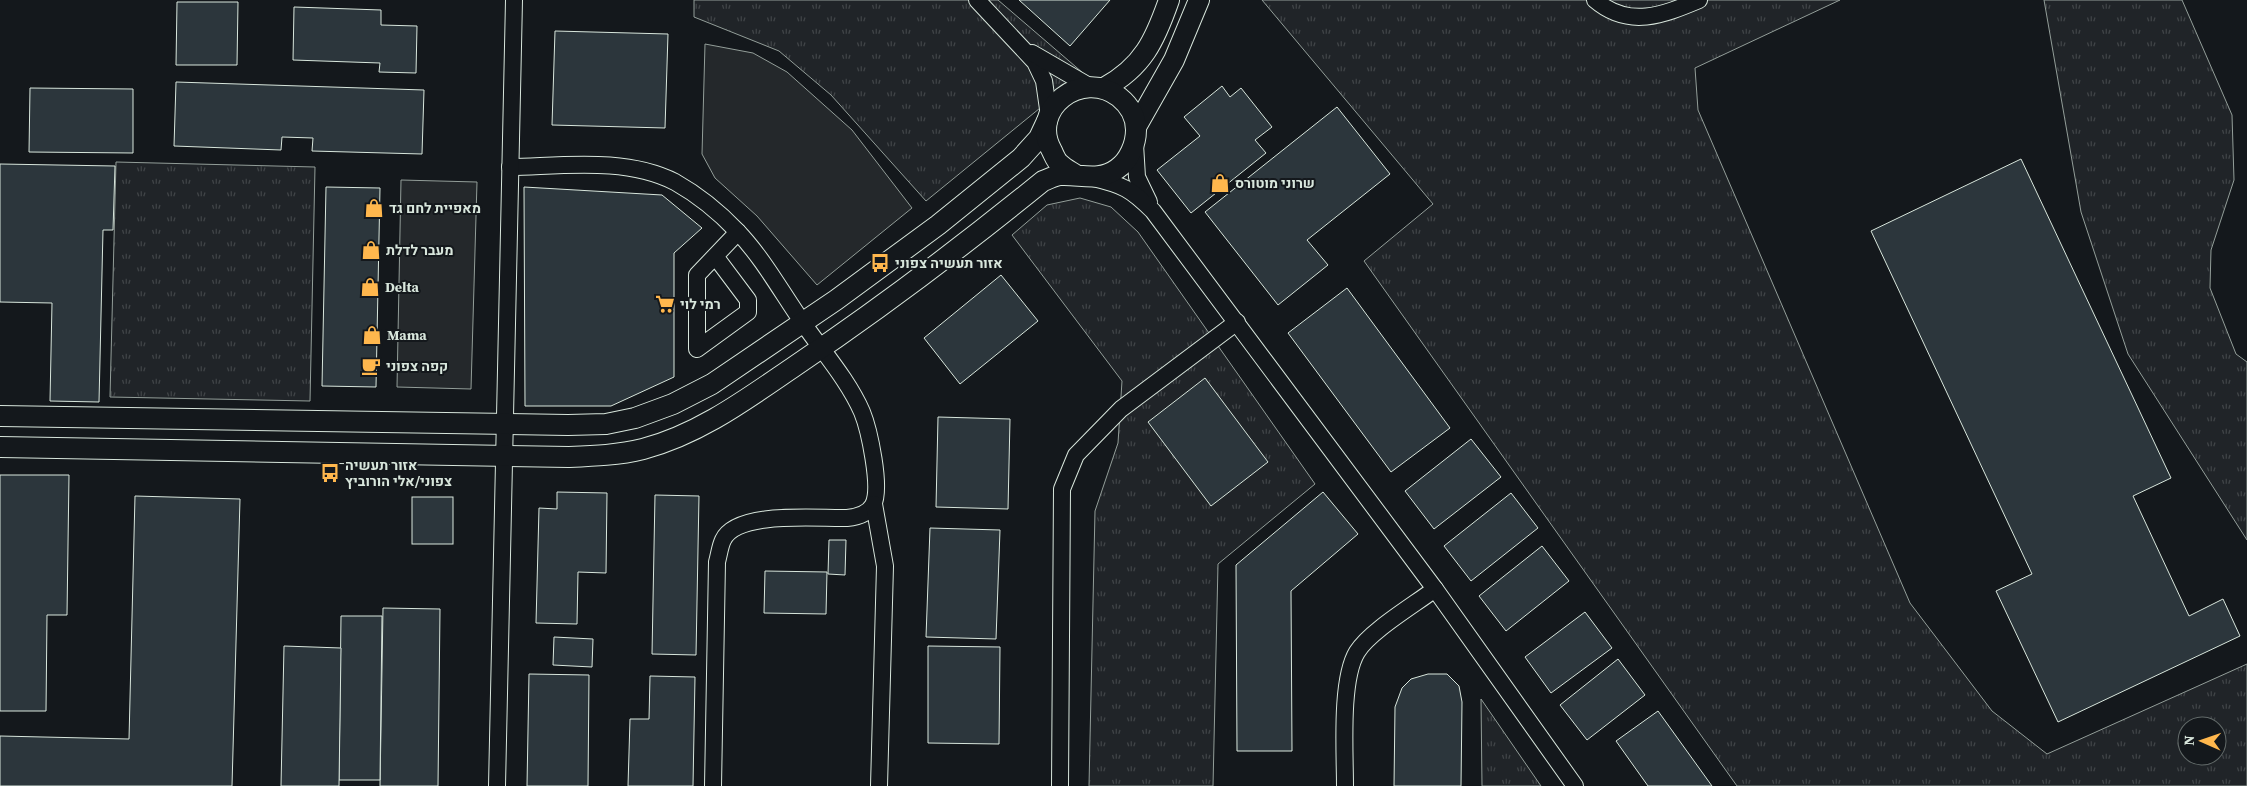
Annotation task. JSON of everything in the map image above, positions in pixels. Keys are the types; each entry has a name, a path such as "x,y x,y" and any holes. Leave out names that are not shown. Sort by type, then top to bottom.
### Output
{"street":[{"path":"497,786 514,0"},
{"path":"978,0 1035,62 1044,81 1048,119 1047,143 1058,163 1083,176 1121,184 1136,194 1153,211 1435,589 1575,786"},
{"path":"0,416 504,424 596,424 635,418 673,404 712,384 802,323 938,225 1022,158 1039,138 1054,106 1065,94 1097,87 1120,79 1138,64 1149,47 1169,0"},
{"path":"0,448 504,456 609,455 644,449 686,433 728,411 821,348 957,250 1043,181 1058,175 1106,175 1117,169 1126,160 1136,135 1174,60 1199,0"},
{"path":"1595,0 1609,12 1629,16 1651,17 1699,0"},
{"path":"1024,48 1057,70 1097,87 1128,104 1136,135 1137,176 1153,211"},
{"path":"510,167 614,166 647,171 674,182 704,200 738,232 774,278 862,412 869,434 875,478 874,504 885,566 879,786"},
{"path":"715,256 748,300 748,312 697,350 697,275 715,256 738,232"},
{"path":"1060,786 1062,489 1076,455 1121,409 1236,322"},
{"path":"713,786 717,562 723,538 734,528 761,519 858,517 874,504"},
{"path":"1345,786 1346,692 1349,672 1356,653 1366,641 1435,589"}],"green space":[{"path":"694,0 998,0 1083,73 926,201 831,95 779,51 694,17"},
{"path":"1262,0 1840,0 1695,68 1698,110 1910,603 1992,711 2047,754 2247,664 2247,786 1737,786 1364,261 1433,204"},
{"path":"2044,0 2182,0 2232,115 2234,180 2211,250 2210,288 2236,354 2247,362 2247,540 2128,354 2081,212"},
{"path":"116,162 315,167 310,401 110,397"},
{"path":"1080,198 1111,207 1138,232 1315,484 1218,564 1213,786 1089,786 1095,511 1118,443 1122,381 1012,235 1047,205"},
{"path":"1481,699 1541,786 1482,786"}],"shaded area":[{"path":"705,44 753,53 787,72 852,130 912,208 817,285 757,216 715,178 702,154"},
{"path":"401,180 477,182 471,389 397,387"}],"building":[{"path":"1019,0 1110,0 1070,46"},
{"path":"177,2 238,2 237,65 176,65"},
{"path":"294,7 381,10 381,25 417,26 416,73 379,72 380,63 293,60"},
{"path":"555,31 668,34 665,128 552,125"},
{"path":"176,82 424,90 422,154 312,151 313,138 282,137 281,150 174,146"},
{"path":"1222,86 1230,97 1241,88 1272,127 1255,140 1266,153 1191,213 1157,170 1200,136 1184,117"},
{"path":"30,88 133,89 133,153 29,152"},
{"path":"1337,107 1390,174 1307,240 1328,265 1278,305 1205,212"},
{"path":"2021,159 2171,478 2133,496 2189,616 2223,599 2240,636 2058,722 1996,591 2032,574 1871,231"},
{"path":"0,164 115,166 113,230 103,230 99,402 50,401 52,303 0,302"},
{"path":"326,187 380,188 376,387 322,386"},
{"path":"524,187 662,195 702,228 674,253 674,377 611,406 525,406"},
{"path":"1001,275 1038,321 960,384 924,338"},
{"path":"1347,288 1450,428 1391,472 1288,333"},
{"path":"1205,378 1268,462 1211,506 1148,422"},
{"path":"938,417 1010,419 1008,509 936,507"},
{"path":"1471,439 1501,477 1434,529 1405,491"},
{"path":"0,475 69,475 67,615 47,615 46,711 0,711"},
{"path":"557,492 607,493 606,573 578,572 577,624 536,623 539,508 557,509"},
{"path":"1323,492 1358,534 1291,591 1292,751 1237,751 1236,565"},
{"path":"1511,493 1538,528 1471,581 1444,546"},
{"path":"655,495 699,496 696,655 652,654"},
{"path":"135,496 240,499 232,786 0,786 0,736 129,739"},
{"path":"412,497 453,497 453,544 412,544"},
{"path":"930,528 1000,530 996,639 926,637"},
{"path":"829,540 846,540 845,575 828,574"},
{"path":"1542,546 1569,581 1506,631 1479,596"},
{"path":"765,571 827,572 826,614 764,613"},
{"path":"383,608 440,609 438,786 380,786"},
{"path":"1585,612 1612,648 1551,693 1525,657"},
{"path":"341,616 382,616 380,780 339,780"},
{"path":"554,637 593,639 592,667 553,665"},
{"path":"284,646 341,648 339,786 281,786"},
{"path":"928,646 1000,647 999,744 928,743"},
{"path":"1618,659 1645,695 1587,740 1560,705"},
{"path":"529,674 589,675 588,786 527,786"},
{"path":"1428,674 1447,674 1459,686 1462,702 1461,786 1394,786 1395,707 1402,688 1411,679"},
{"path":"650,676 695,677 693,786 628,786 630,719 649,719"},
{"path":"1658,711 1712,786 1648,786 1616,741"}],"place":[{"name":"שרוני מוטורס","path":"1220,183"},
{"name":"מאפיית לחם גד","path":"374,208"},
{"name":"מעבר לדלת","path":"371,250"},
{"name":"אזור תעשיה צפוני","path":"880,263"},
{"name":"Delta","path":"370,287"},
{"name":"רמי לוי","path":"665,304"},
{"name":"Mama","path":"372,335"},
{"name":"קפה צפוני","path":"371,366"},
{"name":"אזור תעשיה צפוני/אלי הורוביץ","path":"330,473"}]}
